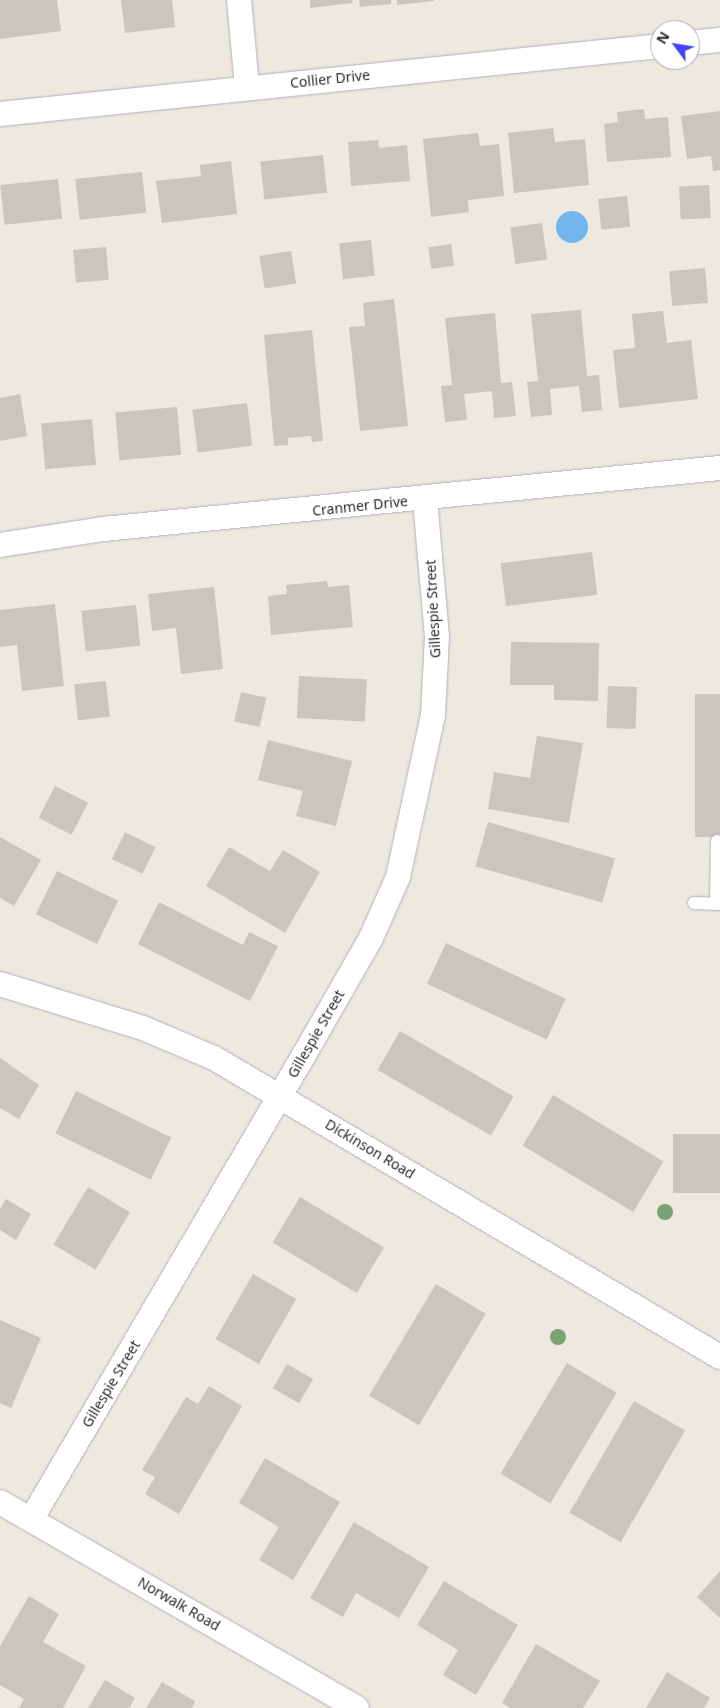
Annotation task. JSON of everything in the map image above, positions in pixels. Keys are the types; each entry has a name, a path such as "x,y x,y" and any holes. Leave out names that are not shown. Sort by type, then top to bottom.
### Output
{"street":[{"path":"239,0 247,87"},
{"path":"700,42 720,40"},
{"name":"Collier Drive","path":"0,114 247,87 650,47"},
{"name":"Cranmer Drive","path":"0,545 103,529 425,499 720,468"},
{"name":"Gillespie Street","path":"32,1518 281,1095 371,938 398,878 417,802 433,715 437,637 425,499"},
{"name":"Dickinson Road","path":"0,984 143,1028 214,1058 281,1095 720,1357"},
{"name":"Norwalk Road","path":"0,1502 32,1518 357,1708"}],"lane":[{"path":"694,903 718,904 716,841"}],"water":[{"path":"572,211 583,216 588,227 583,238 572,243 561,238 556,227 561,216"}],"building":[{"path":"0,0 57,0 61,31 0,39"},
{"path":"121,0 172,0 175,27 125,33"},
{"path":"310,0 352,0 353,3 310,8"},
{"path":"359,0 391,0 391,4 360,7"},
{"path":"397,0 434,0 434,1 397,5"},
{"path":"644,109 645,119 668,117 671,157 607,162 604,124 618,122 617,112"},
{"path":"720,111 720,170 713,171 711,156 687,159 681,116"},
{"path":"553,128 555,142 585,139 589,185 514,193 508,133"},
{"path":"478,133 480,146 499,144 504,196 468,200 469,212 431,217 423,139"},
{"path":"378,140 379,148 407,145 410,181 351,186 348,142"},
{"path":"323,155 327,193 264,199 260,162"},
{"path":"231,161 237,214 162,223 156,181 201,176 200,165"},
{"path":"142,172 146,213 80,220 75,179"},
{"path":"58,179 62,219 4,225 0,185"},
{"path":"709,185 711,218 681,220 679,187"},
{"path":"627,196 630,227 601,230 598,199"},
{"path":"542,223 547,260 515,264 510,227"},
{"path":"371,240 375,276 343,279 339,243"},
{"path":"451,244 454,266 431,269 428,247"},
{"path":"106,247 109,280 76,283 73,250"},
{"path":"291,251 296,284 265,289 259,256"},
{"path":"705,268 708,303 672,306 669,271"},
{"path":"394,299 408,426 360,431 349,327 365,326 363,303"},
{"path":"581,310 587,376 599,375 602,410 582,412 579,386 550,389 552,415 531,417 527,382 538,381 531,314"},
{"path":"663,311 667,343 691,340 698,399 619,408 613,350 635,348 632,314"},
{"path":"495,313 501,383 512,382 516,416 494,418 492,391 464,394 467,420 445,422 441,386 452,385 445,318"},
{"path":"312,330 323,441 312,442 311,436 288,438 288,445 274,446 264,335"},
{"path":"20,394 27,436 0,441 0,398"},
{"path":"247,403 252,446 198,452 192,410"},
{"path":"177,407 181,455 119,460 115,412"},
{"path":"92,419 96,465 45,469 41,423"},
{"path":"592,552 597,595 506,606 501,563"},
{"path":"327,581 328,587 349,585 353,627 271,635 268,596 287,594 286,585"},
{"path":"214,587 223,669 181,674 176,628 152,631 148,594"},
{"path":"55,604 64,686 22,691 17,645 0,647 0,610"},
{"path":"136,605 140,646 86,652 81,611"},
{"path":"511,642 599,643 598,701 554,700 554,685 510,685"},
{"path":"299,676 367,680 365,722 297,718"},
{"path":"106,681 110,717 78,720 74,684"},
{"path":"608,686 637,687 636,729 607,728"},
{"path":"241,692 266,698 260,727 234,721"},
{"path":"695,694 720,694 720,837 695,837"},
{"path":"537,736 583,743 569,823 488,809 494,772 530,778"},
{"path":"268,740 352,761 336,826 296,816 303,791 258,780"},
{"path":"55,786 88,803 72,835 39,818"},
{"path":"488,822 615,858 602,903 475,866"},
{"path":"125,832 156,847 142,874 112,859"},
{"path":"0,837 41,860 14,906 0,898"},
{"path":"229,847 270,871 283,850 320,872 285,933 206,886"},
{"path":"57,871 118,901 97,944 36,914"},
{"path":"159,902 243,945 249,932 278,946 250,1001 138,944"},
{"path":"446,943 566,999 547,1040 427,984"},
{"path":"400,1031 513,1096 491,1135 378,1070"},
{"path":"0,1058 39,1085 19,1119 0,1108"},
{"path":"76,1091 171,1137 151,1180 55,1133"},
{"path":"553,1095 664,1161 633,1212 523,1146"},
{"path":"673,1134 720,1134 720,1193 673,1193"},
{"path":"88,1187 130,1212 95,1270 53,1244"},
{"path":"300,1197 384,1247 357,1293 273,1242"},
{"path":"6,1199 31,1214 16,1240 0,1230 0,1209"},
{"path":"253,1274 296,1299 259,1364 216,1339"},
{"path":"436,1284 486,1314 419,1425 369,1395"},
{"path":"0,1320 41,1338 11,1408 0,1403"},
{"path":"567,1363 617,1393 550,1503 501,1474"},
{"path":"287,1364 313,1379 299,1403 273,1388"},
{"path":"209,1386 242,1406 179,1514 145,1494 155,1477 142,1470 186,1397 198,1404"},
{"path":"634,1401 685,1430 621,1542 570,1513"},
{"path":"265,1458 340,1502 293,1580 259,1560 279,1527 239,1503"},
{"path":"354,1522 429,1567 399,1618 356,1593 343,1617 310,1598"},
{"path":"720,1571 720,1618 697,1597"},
{"path":"444,1581 518,1625 476,1695 443,1675 458,1650 417,1625"},
{"path":"29,1596 59,1614 43,1642 86,1666 63,1708 19,1708 24,1699 0,1685 0,1646"},
{"path":"536,1644 600,1681 583,1708 510,1708 502,1703"},
{"path":"667,1672 710,1698 704,1708 646,1708"},
{"path":"105,1680 135,1698 129,1708 88,1708"},
{"path":"162,1682 195,1701 192,1708 146,1708"}]}
